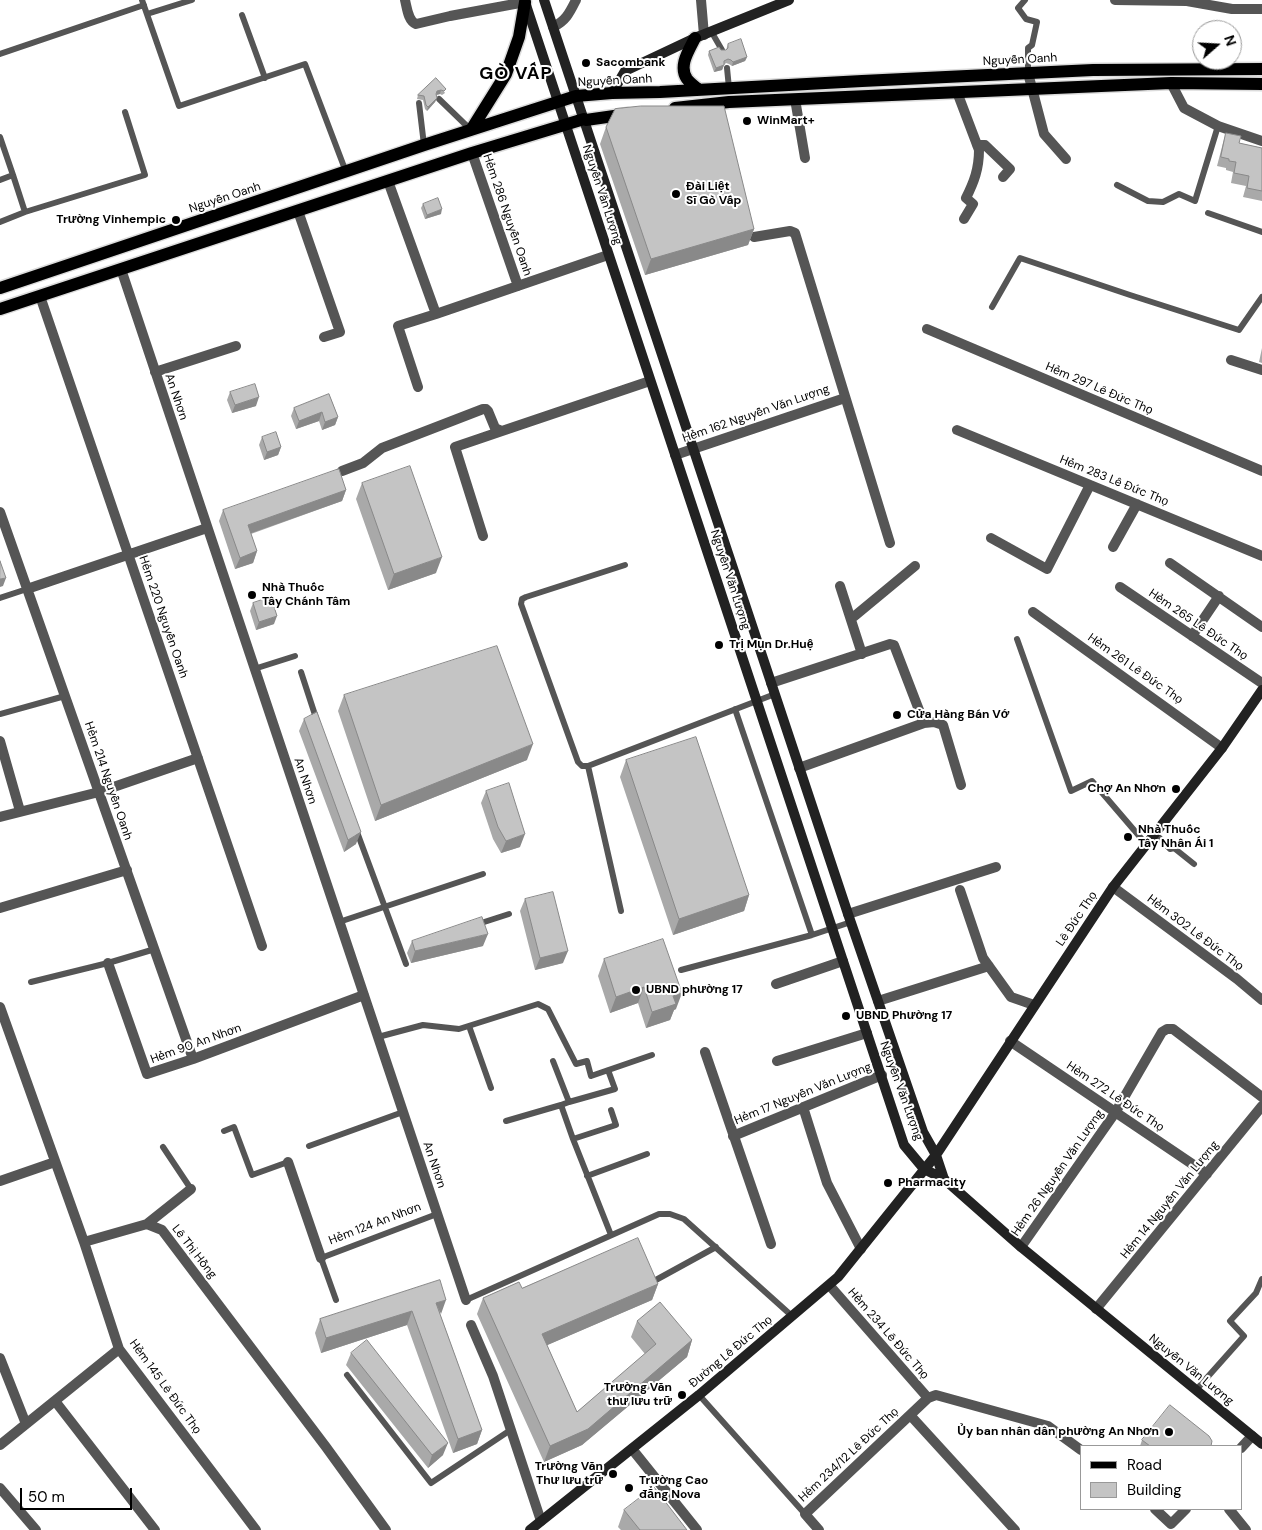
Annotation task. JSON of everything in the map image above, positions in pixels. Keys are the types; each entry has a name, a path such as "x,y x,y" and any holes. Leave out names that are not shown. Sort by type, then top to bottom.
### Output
{"main road":[{"path":"471,130 506,74 519,37 525,1"},
{"path":"700,90 687,79 683,65 686,55 703,35"},
{"name":"Nguyễn Oanh","path":"0,288 424,144 576,96 1093,70 1262,69"},
{"path":"663,110 729,102 956,92 1171,83 1262,84"},
{"path":"0,309 472,153 584,118 586,120 644,112"},
{"path":"114,249 121,269"}],"street":[{"path":"405,0 410,18 416,24 525,1"},
{"name":"Nguyễn Văn Lượng","path":"544,0 849,918 923,1132 936,1155 944,1179"},
{"path":"553,27 561,24 576,0"},
{"path":"701,0 703,35"},
{"path":"612,93 625,71 703,35 789,0"},
{"path":"1115,0 1187,1 1232,9 1262,9"},
{"name":"Nguyễn Văn Lượng","path":"525,1 904,1144 924,1169 944,1179 1021,1247 1262,1444"},
{"path":"1028,73 1044,134 1066,159"},
{"path":"1171,83 1184,108 1218,126 1262,141"},
{"path":"956,92 979,150 974,183 966,198 973,204 964,219"},
{"path":"795,99 804,158"},
{"path":"977,145 985,145 1010,169 1003,177"},
{"name":"Hẻm 286 Nguyễn Oanh","path":"472,153 518,286"},
{"path":"388,181 436,314"},
{"path":"298,211 340,332 324,337"},
{"name":"Hẻm 162 Nguyễn Văn Lượng","path":"754,238 790,231 795,233 890,543"},
{"path":"418,387 398,326 608,255"},
{"name":"An Nhơn","path":"121,269 466,1300"},
{"name":"Hẻm 220 Nguyễn Oanh","path":"40,296 262,946"},
{"name":"Hẻm 297 Lê Đức Thọ","path":"927,329 1262,472"},
{"path":"155,372 236,346"},
{"path":"1231,360 1262,370"},
{"path":"483,536 455,447 650,381"},
{"name":"Hẻm 162 Nguyễn Văn Lượng","path":"675,455 845,398"},
{"path":"342,471 363,463 382,448 486,409 495,428 502,431"},
{"name":"Hẻm 283 Lê Đức Thọ","path":"957,430 1262,556"},
{"path":"991,538 1047,570 1090,485"},
{"path":"1113,547 1137,504"},
{"name":"Hẻm 214 Nguyễn Oanh","path":"0,512 193,1059"},
{"path":"27,589 207,528"},
{"path":"1170,562 1262,626"},
{"path":"851,619 915,566"},
{"path":"840,586 862,654"},
{"name":"Hẻm 265 Lê Đức Thọ","path":"1120,588 1262,683"},
{"path":"1192,636 1219,596"},
{"name":"Hẻm 261 Lê Đức Thọ","path":"1033,612 1222,748"},
{"path":"771,683 894,644 924,723"},
{"name":"Lê Đức Thọ","path":"924,1169 936,1155 1113,887 1154,832 1222,748 1262,690"},
{"path":"800,768 924,723 934,722 943,725 961,785"},
{"path":"0,741 20,811"},
{"path":"0,817 99,792 198,758"},
{"path":"849,918 996,867"},
{"path":"0,908 127,870"},
{"name":"Hẻm 302 Lê Đức Thọ","path":"1113,887 1262,1000"},
{"path":"960,890 983,958 1011,997 1034,1005"},
{"path":"776,984 844,961"},
{"name":"Hẻm 90 An Nhơn","path":"108,963 147,1074 193,1059 364,995"},
{"path":"878,1001 989,966"},
{"path":"0,1006 84,1242 147,1224 191,1189"},
{"name":"Hẻm 26 Nguyễn Văn Lượng","path":"1021,1247 1115,1113 1162,1032 1172,1029 1262,1097"},
{"path":"777,1061 867,1032"},
{"name":"Hẻm 272 Lê Đức Thọ","path":"1010,1041 1207,1174"},
{"name":"Hẻm 17 Nguyễn Văn Lượng","path":"705,1052 771,1244"},
{"name":"Hẻm 17 Nguyễn Văn Lượng","path":"733,1136 882,1076"},
{"name":"Hẻm 14 Nguyễn Văn Lượng","path":"1096,1309 1262,1106"},
{"path":"803,1107 827,1183 861,1249"},
{"path":"0,1181 55,1162"},
{"name":"Hẻm 124 An Nhơn","path":"288,1162 321,1258"},
{"name":"Đường Lê Đức Thọ","path":"530,1530 699,1395 830,1286 924,1169"},
{"name":"Lê Thị Hồng","path":"147,1224 162,1230 320,1439 386,1530"},
{"name":"Hẻm 145 Lê Đức Thọ","path":"84,1242 119,1349 256,1530"},
{"name":"Hẻm 234 Lê Đức Thọ","path":"830,1286 928,1398 910,1415"},
{"path":"471,1325 493,1376 512,1429 541,1521"},
{"path":"0,1445 119,1349"},
{"path":"0,1358 26,1424"},
{"path":"928,1398 936,1395 1048,1426 1080,1449"},
{"path":"55,1401 155,1530"},
{"path":"910,1415 1015,1530"},
{"name":"Hẻm 234/12 Lê Đức Thọ","path":"805,1514 910,1415"},
{"path":"1242,1447 1252,1436"},
{"path":"632,1449 697,1530"},
{"path":"0,1488 36,1530"},
{"path":"1157,1510 1171,1524 1185,1510"},
{"path":"1230,1510 1246,1530"},
{"path":"805,1514 820,1530"}],"lane":[{"path":"147,14 192,0"},
{"path":"1025,0 1018,8 1026,18 1037,22 1032,45 1028,48 1028,73"},
{"path":"0,54 143,2 179,106 305,64 346,172"},
{"path":"242,15 265,78"},
{"path":"703,35 722,50"},
{"path":"727,68 729,88"},
{"path":"439,99 471,130"},
{"path":"419,103 424,144"},
{"path":"0,222 25,212 145,175 125,112"},
{"path":"1117,185 1148,200 1163,202 1179,194 1196,201 1218,126"},
{"path":"0,137 25,212"},
{"path":"0,180 13,175"},
{"path":"1208,213 1262,232"},
{"path":"992,307 1020,258 1238,330 1262,298"},
{"path":"625,564 526,596 522,599 521,604 578,762 582,766 588,766 775,694"},
{"path":"0,598 27,589"},
{"path":"1017,639 1071,791 1092,781 1146,844"},
{"path":"254,669 295,656"},
{"path":"301,672 319,727"},
{"path":"0,714 65,696"},
{"path":"735,709 812,935"},
{"path":"588,766 621,911"},
{"path":"354,824 406,964"},
{"path":"1154,832 1170,849 1174,848 1194,864"},
{"path":"340,922 483,874"},
{"path":"468,927 509,914"},
{"path":"681,970 833,929 849,918"},
{"path":"401,950 409,947"},
{"path":"31,982 155,949"},
{"path":"378,1037 423,1025 459,1029 538,1004 548,1009 576,1064 587,1061 591,1076 652,1055"},
{"path":"469,1026 491,1088"},
{"path":"553,1061 569,1102"},
{"path":"506,1121 615,1089 608,1070"},
{"path":"561,1105 611,1235"},
{"path":"573,1139 616,1124 611,1110"},
{"path":"309,1146 403,1112"},
{"name":"Hẻm 124 An Nhơn","path":"224,1131 234,1127 252,1175 288,1162"},
{"path":"163,1147 191,1189"},
{"path":"587,1176 648,1154"},
{"name":"Hẻm 124 An Nhơn","path":"336,1300 321,1258 437,1214"},
{"path":"466,1300 659,1214 670,1214 684,1219 792,1316"},
{"path":"654,1281 716,1248"},
{"path":"1196,1390 1244,1336 1230,1321 1256,1293 1262,1278"},
{"path":"347,1375 431,1484 512,1429"},
{"path":"699,1395 805,1514"}],"building":[{"path":"741,39 747,57 733,62 728,59 724,61 724,65 716,68 709,51 719,47 721,50 726,50 728,44"},
{"path":"436,78 446,89 444,91 437,91 437,98 428,107 424,96 418,95"},
{"name":"Đài Liệt Sĩ Gò Vấp","path":"641,106 724,106 754,229 651,259 606,127 615,109"},
{"path":"1226,133 1241,136 1239,143 1262,148 1262,191 1247,188 1249,176 1234,173 1236,162 1221,157"},
{"path":"438,198 442,209 427,215 423,204"},
{"path":"255,384 259,397 235,405 230,392"},
{"path":"329,394 338,417 325,422 322,412 299,421 294,408"},
{"path":"276,432 281,447 267,452 262,437"},
{"path":"410,466 442,557 394,574 362,483"},
{"path":"339,469 346,490 248,525 257,551 240,558 223,510"},
{"path":"0,561 6,578 0,579"},
{"path":"271,597 277,616 259,622 253,603"},
{"path":"497,646 533,744 381,805 344,695"},
{"path":"317,712 361,832 348,840 304,719"},
{"path":"696,737 749,895 679,919 626,760"},
{"path":"509,783 525,834 506,841 498,827 486,791"},
{"path":"553,892 568,951 540,958 525,899"},
{"path":"482,917 488,934 415,951 412,941"},
{"path":"663,939 682,993 673,996 676,1004 652,1012 644,987 616,997 604,959"},
{"path":"638,1238 658,1284 542,1334 577,1412 656,1344 637,1321 660,1302 692,1340 588,1429 550,1446 483,1298 519,1282 522,1288"},
{"path":"440,1280 446,1300 436,1303 482,1430 458,1439 412,1311 326,1338 320,1319"},
{"path":"367,1340 448,1443 432,1455 351,1353"},
{"path":"1170,1405 1209,1436 1212,1441 1211,1445 1149,1445 1142,1440"},
{"path":"654,1487 687,1530 640,1530 624,1510"}],"place":[{"name":"Sacombank","path":"586,63"},
{"name":"WinMart+","path":"747,121"},
{"name":"Đài Liệt Sĩ Gò Vấp","path":"676,194"},
{"name":"Trường Vinhempic","path":"176,220"},
{"name":"Nhà Thuốc Tây Chánh Tâm","path":"252,595"},
{"name":"Trị Mụn Dr.Huệ","path":"719,645"},
{"name":"Cửa Hàng Bán Vớ","path":"897,715"},
{"name":"Chợ An Nhơn","path":"1176,789"},
{"name":"Nhà Thuốc Tây Nhân Ái 1","path":"1128,837"},
{"name":"UBND phường 17","path":"636,990"},
{"name":"UBND Phường 17","path":"846,1016"},
{"name":"Pharmacity","path":"888,1183"},
{"name":"Trường Văn thư lưu trữ","path":"682,1395"},
{"name":"Ủy ban nhân dân phường An Nhơn","path":"1169,1432"},
{"name":"Trường Văn Thư lưu trữ","path":"613,1474"},
{"name":"Trường Cao đẳng Nova","path":"629,1488"}],"district":[{"name":"GÒ VẤP","path":"516,74"}]}
